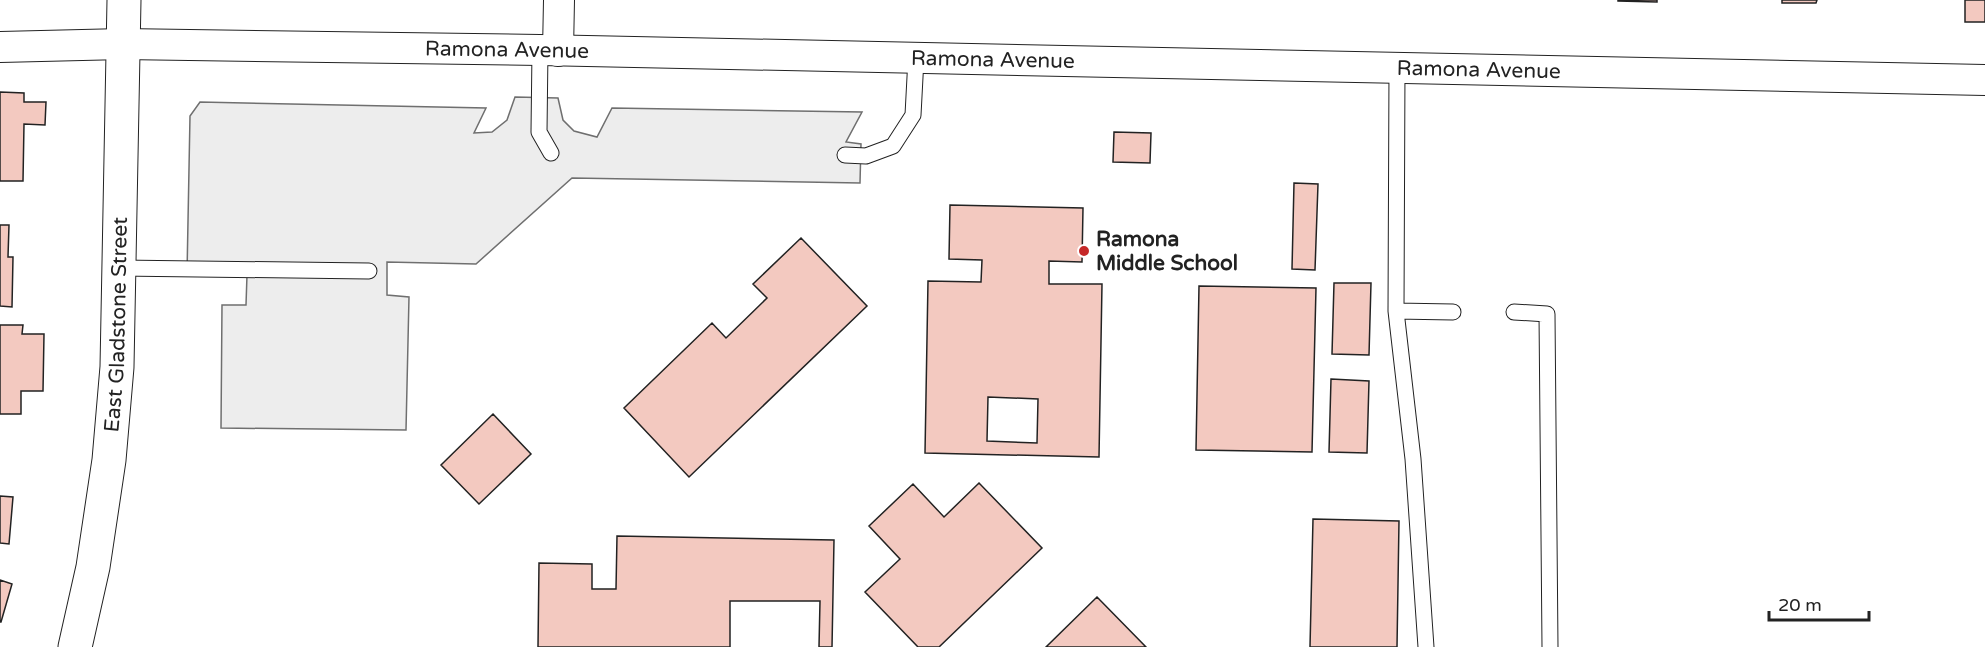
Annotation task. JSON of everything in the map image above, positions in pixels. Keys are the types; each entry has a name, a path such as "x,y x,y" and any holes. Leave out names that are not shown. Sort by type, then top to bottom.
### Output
{"street":[{"name":"East Gladstone Street","path":"75,647 93,567 109,460 117,368 124,0"},
{"path":"549,51 559,0"},
{"name":"Ramona Avenue","path":"0,47 123,44 549,51 1985,80"}],"lane":[{"path":"549,51 539,132 551,153"},
{"path":"845,155 866,156 893,146 913,115 916,58"},
{"path":"1397,68 1396,311 1413,459 1426,647"},
{"path":"119,268 369,271"},
{"path":"1396,311 1453,312"},
{"path":"1514,312 1547,314 1550,647"}],"shaded area":[{"path":"515,97 558,98 563,120 574,131 597,137 612,108 862,112 846,142 861,144 860,183 572,178 476,264 387,262 387,295 409,297 406,430 221,428 222,305 246,305 247,275 187,274 190,116 200,102 486,108 474,133 492,132 507,120"}],"building":[{"path":"1657,0 1657,2 1618,1"},
{"path":"1782,0 1817,0 1816,3 1782,3"},
{"path":"1965,0 1985,0 1985,22 1965,22"},
{"path":"0,92 24,93 24,102 46,102 45,125 24,124 23,181 0,181"},
{"path":"1114,132 1151,133 1150,163 1113,162"},
{"path":"1294,183 1318,184 1315,270 1292,269"},
{"path":"950,205 1083,208 1082,262 1049,261 1049,284 1102,284 1099,457 925,453 928,281 981,282 982,260 949,259","holes":["988,397 1038,399 1037,443 987,441"]},
{"path":"0,225 9,225 8,257 13,257 12,307 0,306"},
{"path":"801,238 867,306 689,477 624,408 712,323 726,338 767,298 753,284"},
{"path":"1334,283 1371,283 1369,355 1332,354"},
{"path":"1199,286 1316,288 1312,452 1196,450"},
{"path":"0,325 23,325 22,334 44,334 43,391 21,391 21,414 0,414"},
{"path":"1331,379 1369,381 1367,453 1329,452"},
{"path":"493,414 531,454 479,504 441,465"},
{"path":"979,483 1042,548 939,647 918,647 865,592 900,559 869,526 913,484 944,517"},
{"path":"0,496 13,497 9,544 0,543"},
{"path":"1313,519 1399,521 1397,647 1310,647"},
{"path":"617,536 834,540 832,647 819,647 820,601 730,601 730,647 538,647 539,563 592,564 592,589 616,589"},
{"path":"0,580 12,584 1,622 0,622"},
{"path":"1097,597 1146,647 1046,647"}],"place":[{"name":"Ramona Middle School","path":"1084,251"}]}
